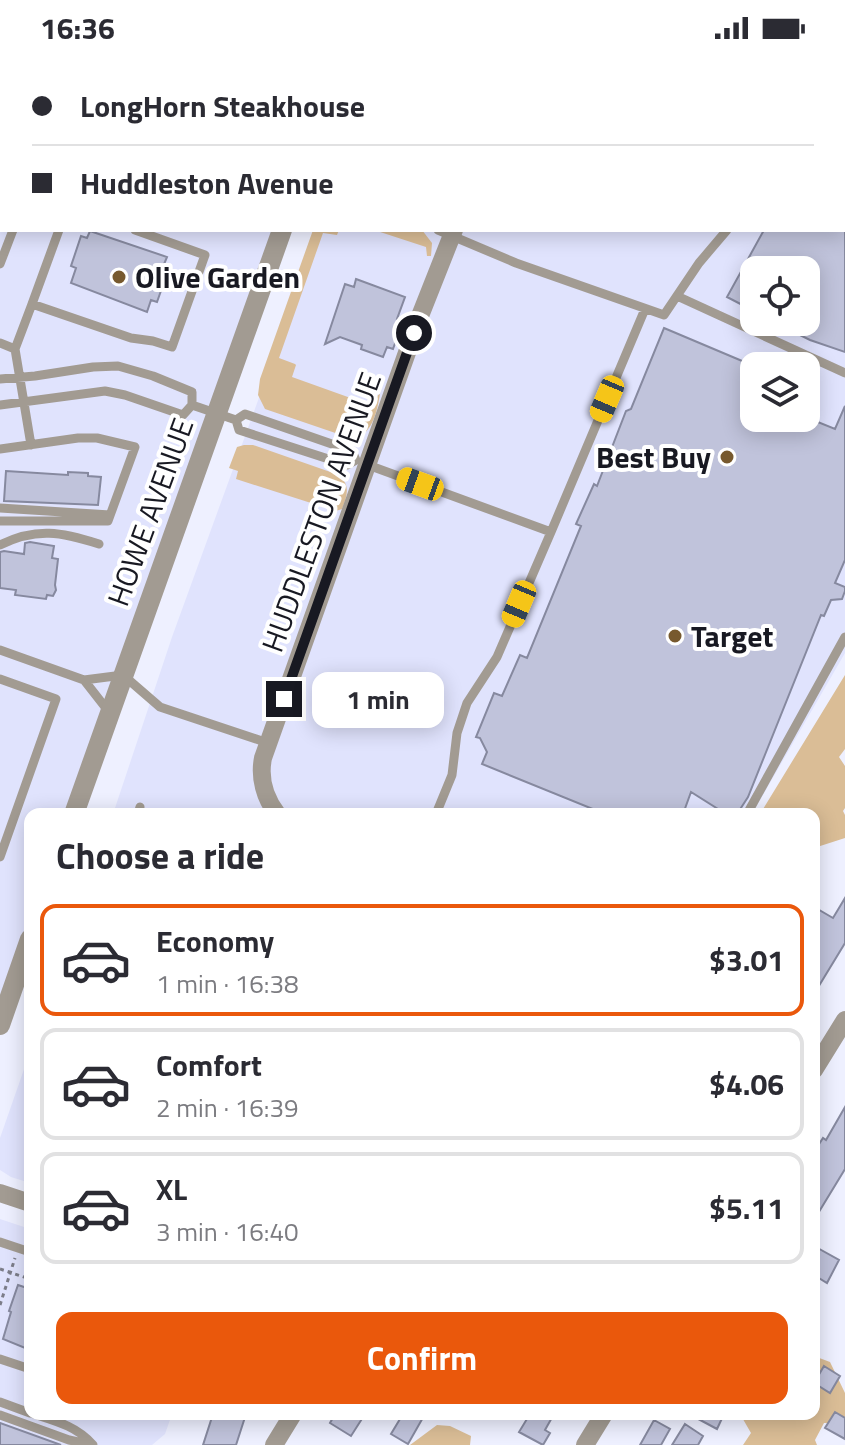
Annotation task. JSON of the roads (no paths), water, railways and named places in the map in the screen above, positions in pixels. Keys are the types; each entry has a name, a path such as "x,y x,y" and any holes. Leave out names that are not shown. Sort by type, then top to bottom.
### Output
{"street":[{"name":"HOWE AVENUE","path":"76,808 123,675 226,417 281,232"},
{"name":"HUDDLESTON AVENUE","path":"273,808 261,777 261,765 448,232"},
{"path":"0,1025 24,956"},
{"path":"820,1060 845,1020"},
{"path":"0,1193 24,1201"},
{"path":"274,1445 289,1420"},
{"path":"585,1445 600,1420"}],"lane":[{"path":"0,264 12,232"},
{"path":"31,445 15,349 58,232"},
{"path":"32,304 131,338 172,347 205,255 141,232"},
{"path":"448,232 516,263 664,315 699,263 725,232"},
{"path":"677,296 845,373"},
{"path":"438,808 452,775 457,733 467,703 497,657 645,309"},
{"path":"0,343 15,349"},
{"path":"0,379 118,366 192,392 192,405 183,415 105,391 0,405"},
{"path":"192,405 226,417 239,430 347,465 356,460 352,451 245,414 226,417"},
{"path":"0,521 108,521 135,447 97,438 78,438 1,449"},
{"path":"368,465 551,532"},
{"path":"0,508 110,515"},
{"path":"0,545 22,535 58,533 99,544"},
{"path":"750,808 845,637"},
{"path":"0,650 84,680 123,675 160,707 268,743"},
{"path":"0,679 56,699 0,857"},
{"path":"84,680 110,712"},
{"path":"0,1242 24,1250"},
{"path":"0,1359 24,1367"},
{"path":"0,1402 24,1410"},
{"path":"0,1415 69,1440 93,1445"},
{"path":"51,1420 80,1433 93,1445"}],"place":[{"name":"Olive Garden","path":"119,277"},
{"name":"Best Buy","path":"727,457"},
{"name":"Target","path":"675,636"}]}
